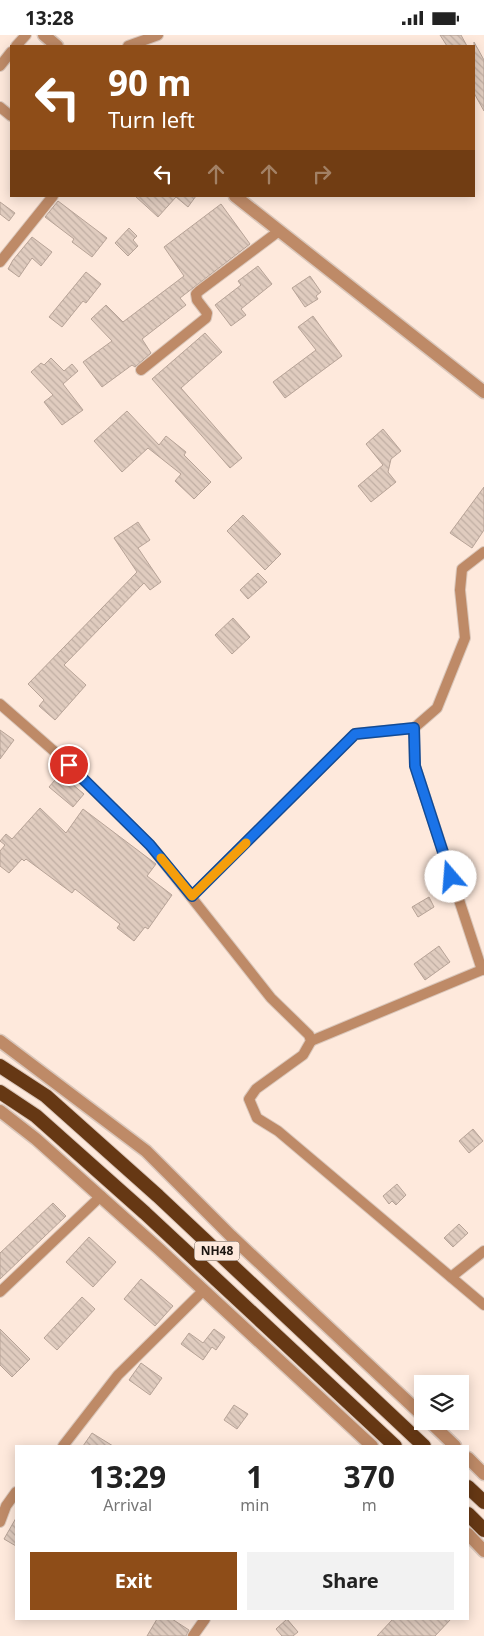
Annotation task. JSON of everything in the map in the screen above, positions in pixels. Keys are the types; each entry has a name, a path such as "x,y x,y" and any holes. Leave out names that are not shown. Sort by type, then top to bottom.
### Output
{"highway":[{"name":"NH48","path":"0,1066 46,1096 158,1196 423,1445"},
{"name":"NH48","path":"0,1092 36,1116 145,1213 394,1445"},
{"path":"469,1488 484,1502"},
{"path":"469,1516 484,1530"}],"street":[{"path":"17,45 26,35"},
{"path":"44,35 56,45"},
{"path":"131,45 158,35"},
{"path":"0,66 10,54"},
{"path":"0,107 10,115"},
{"path":"0,262 52,197"},
{"path":"236,197 484,392"},
{"path":"141,370 206,318 207,313 196,294 199,291 280,231"},
{"path":"192,896 355,734 414,728 437,708 464,638 460,590 462,569 484,552"},
{"path":"0,704 55,751 150,845 271,998 309,1035 311,1041"},
{"path":"414,728 415,766 483,970 311,1041 303,1055 256,1089 248,1099 258,1118 278,1131 484,1305"},
{"path":"0,1041 146,1151 231,1236 414,1408"},
{"path":"0,1111 36,1139 101,1196 371,1445"},
{"path":"0,1293 101,1196"},
{"path":"451,1277 484,1251"},
{"path":"63,1445 118,1375 204,1290"},
{"path":"438,1430 454,1445"},
{"path":"469,1459 484,1474"},
{"path":"0,1522 6,1506 15,1493"},
{"path":"469,1535 484,1551"},
{"path":"193,1636 204,1620"}],"building":[{"path":"440,35 461,35 466,45 446,45"},
{"path":"474,42 484,60 484,111 475,95"},
{"path":"136,197 176,197 158,217"},
{"path":"176,197 195,197 188,207"},
{"path":"58,201 107,238 92,257 72,242 74,239 45,217"},
{"path":"0,202 15,213 9,221 0,214"},
{"path":"221,204 250,244 180,298 186,305 142,339 151,353 135,367 132,365 102,387 83,362 112,341 91,319 106,305 123,322 184,276 164,247"},
{"path":"129,228 137,236 133,240 138,246 128,256 115,243"},
{"path":"32,237 52,252 41,266 32,258 19,277 8,269"},
{"path":"258,266 272,284 241,309 246,315 231,326 215,305 241,285 238,281"},
{"path":"86,272 101,284 86,303 83,301 62,327 49,317"},
{"path":"310,276 321,292 316,296 318,299 305,307 292,288"},
{"path":"313,316 342,356 285,398 273,382 316,350 298,327"},
{"path":"205,333 222,352 181,388 242,458 230,468 152,379"},
{"path":"51,358 64,371 72,364 78,371 63,384 83,410 62,425 44,402 53,395 31,372 41,363 44,365"},
{"path":"127,411 159,445 166,436 186,452 184,455 211,482 194,499 175,481 181,474 148,448 122,472 94,441"},
{"path":"383,429 401,451 391,459 388,472 396,482 371,502 358,486 383,465 366,444"},
{"path":"484,487 484,530 472,548 450,533"},
{"path":"243,515 281,554 265,570 227,531"},
{"path":"138,522 150,540 138,548 161,582 150,590 144,583 64,665 86,685 55,720 39,706 44,700 28,684 137,572 114,538"},
{"path":"258,573 267,582 248,599 240,590"},
{"path":"233,618 250,637 232,654 215,635"},
{"path":"0,730 14,740 0,759"},
{"path":"60,774 84,794 73,807 49,787"},
{"path":"40,808 66,833 83,809 156,864 147,876 172,895 148,929 145,927 134,941 117,928 120,924 75,889 72,893 26,859 24,861 22,859 9,873 0,866 0,851 5,845 0,841 6,834 12,839"},
{"path":"429,897 434,907 418,917 412,907"},
{"path":"439,946 450,962 425,980 414,964"},
{"path":"473,1129 483,1141 469,1153 459,1141"},
{"path":"397,1184 406,1195 396,1205 392,1201 389,1204 383,1196"},
{"path":"53,1203 66,1216 0,1279 0,1253"},
{"path":"459,1224 468,1233 453,1247 444,1238"},
{"path":"89,1237 116,1262 93,1287 66,1262"},
{"path":"141,1279 173,1306 155,1326 124,1299"},
{"path":"82,1297 95,1309 57,1350 44,1338"},
{"path":"0,1329 30,1359 12,1377 0,1365"},
{"path":"214,1329 225,1337 216,1350 212,1347 203,1360 181,1344 189,1333 203,1343"},
{"path":"141,1363 162,1378 150,1395 129,1380"},
{"path":"234,1405 248,1414 237,1429 224,1420"},
{"path":"92,1433 111,1445 84,1445"},
{"path":"15,1520 15,1545 4,1539"},
{"path":"156,1620 174,1620 189,1630 186,1636 147,1636"},
{"path":"288,1620 298,1632 293,1636 282,1636 276,1629"},
{"path":"392,1620 450,1620 435,1636 377,1636"}],"slow traffic":[{"path":"161,858 192,896 246,843"}],"route":[{"path":"69,765 150,845 192,896 355,734 414,728 415,766 451,877"}]}
